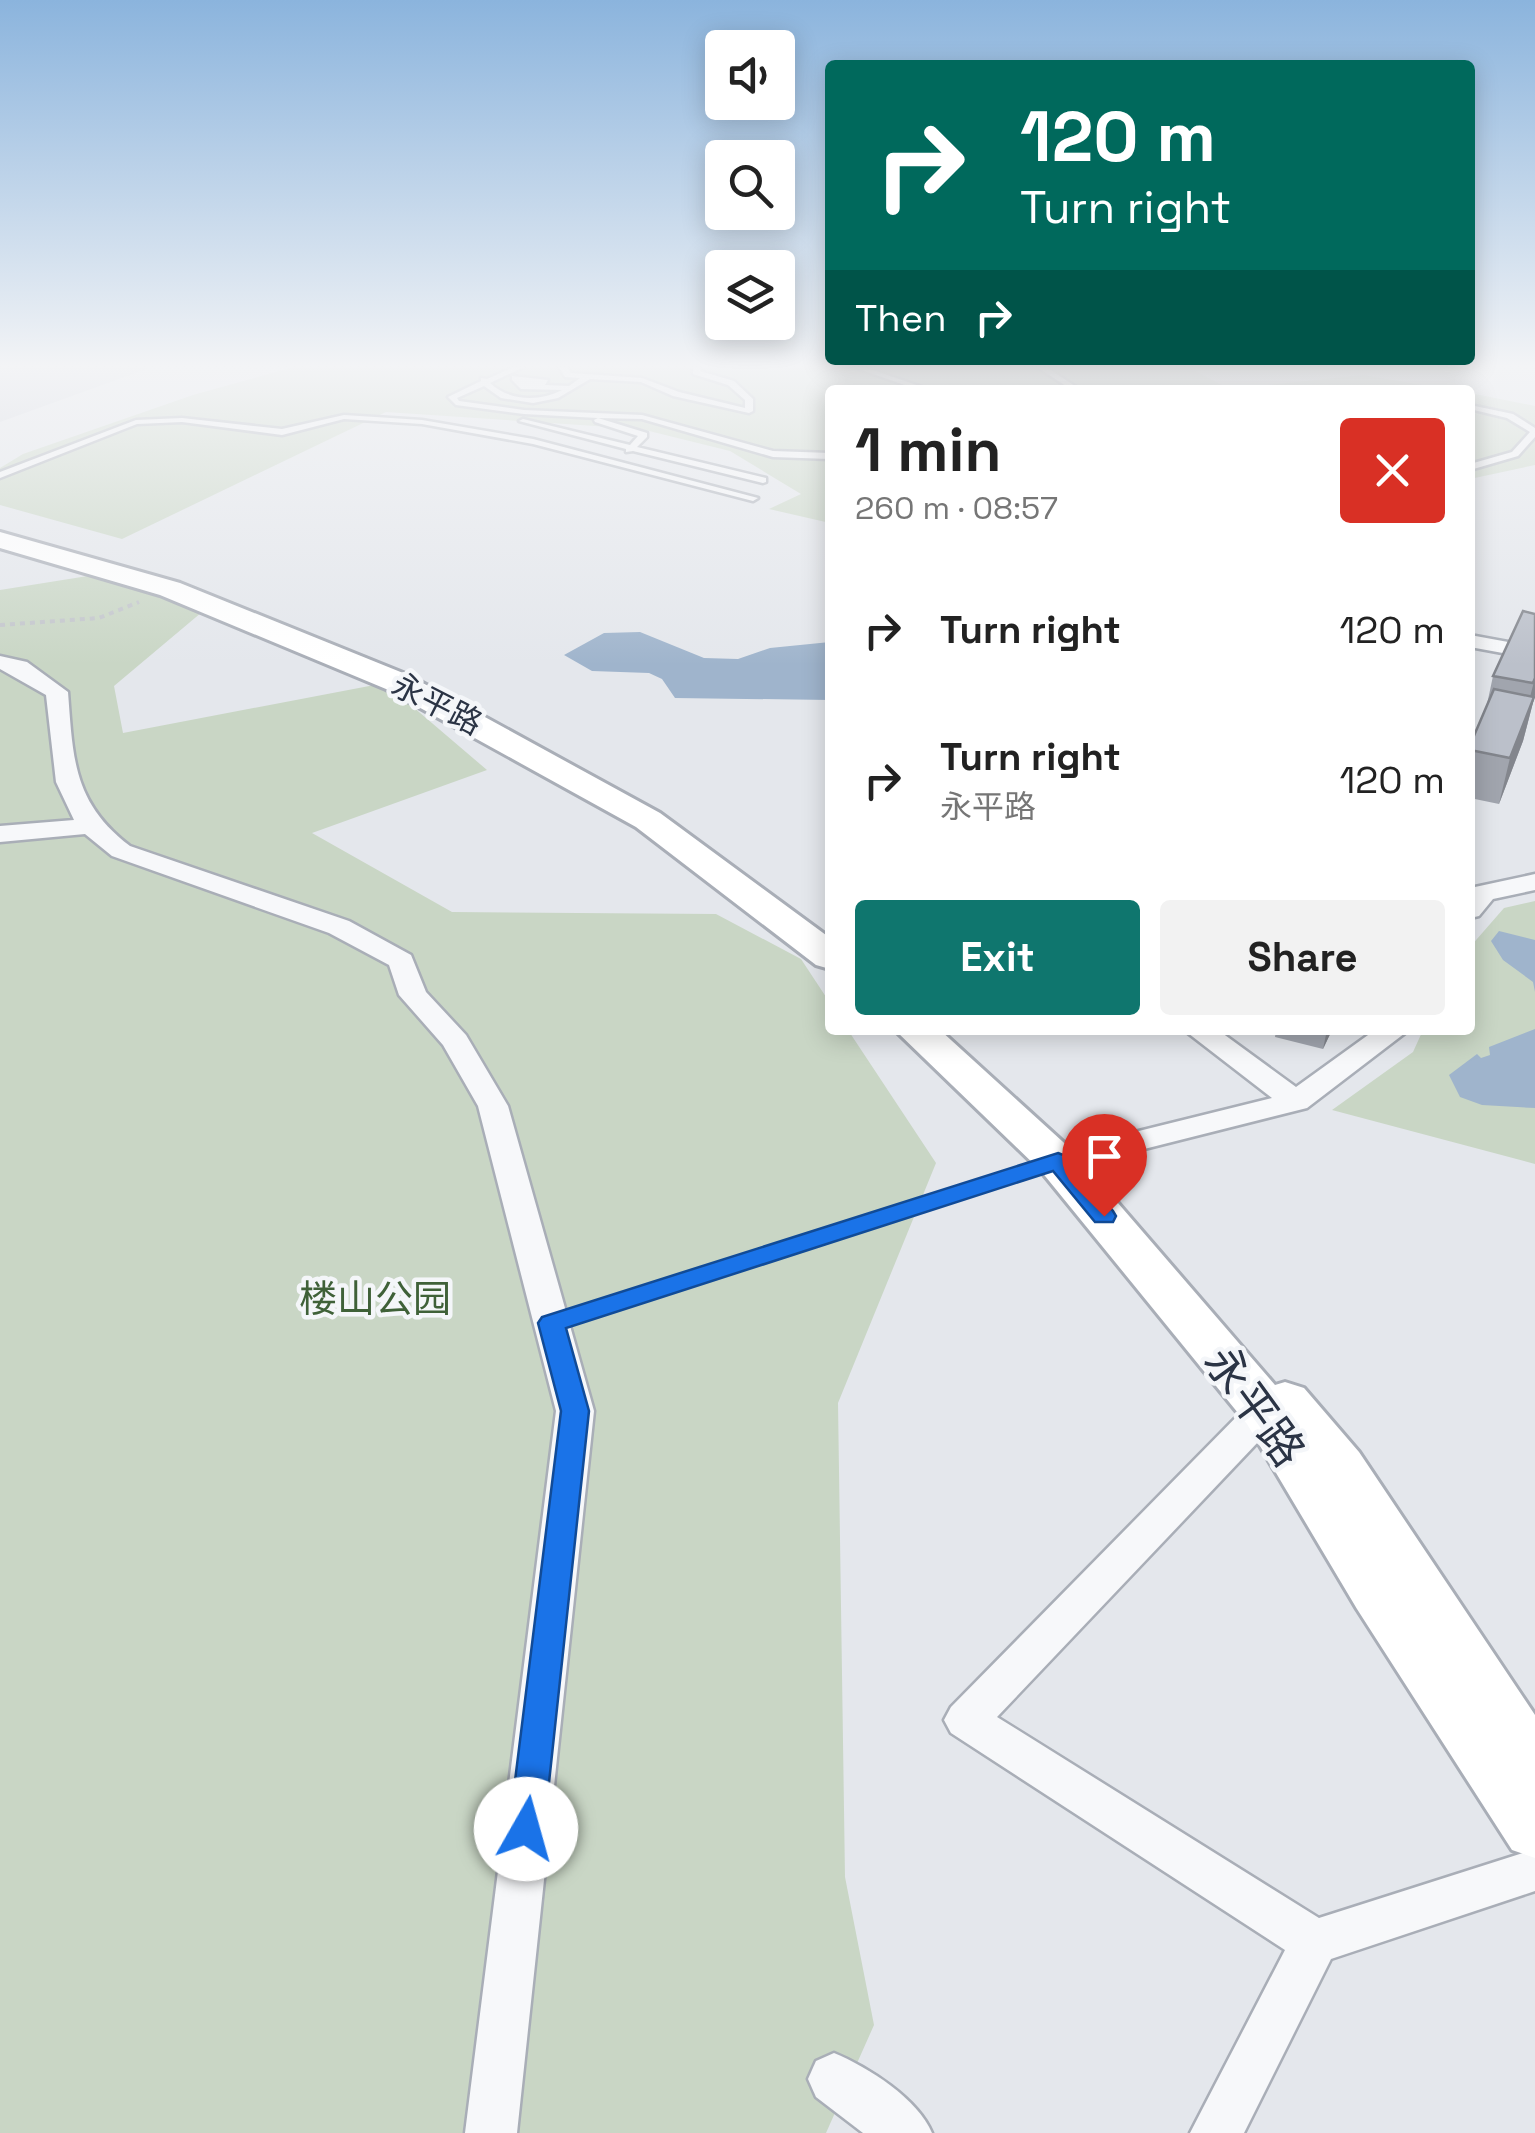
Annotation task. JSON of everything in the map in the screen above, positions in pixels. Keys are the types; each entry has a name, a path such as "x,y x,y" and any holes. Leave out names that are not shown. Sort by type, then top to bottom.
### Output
{"main road":[{"name":"永平路","path":"0,532 204,591 410,676 664,814 825,933"},
{"name":"永平路","path":"0,540 170,589 397,682 648,820 825,953"},
{"name":"永平路","path":"922,1035 1070,1157 1266,1410 1378,1593 1535,1829"},
{"name":"永平路","path":"949,1035 1070,1157 1340,1466 1535,1768"}],"street":[{"path":"1475,643 1535,653"},
{"path":"0,662 19,666 56,692 64,778 90,826 122,851 339,927 401,961 414,995 456,1041 492,1106 575,1411 491,2133"},
{"path":"0,834 90,826"},
{"path":"1475,904 1484,894 1535,882"},
{"path":"1206,1035 1296,1101"},
{"path":"1070,1157 1296,1101 1387,1035"},
{"path":"1266,1410 966,1720 1315,1942"},
{"path":"1216,2133 1315,1942 1535,1870"},
{"path":"834,2079 906,2133"}],"lane":[{"path":"632,467 753,498"},
{"path":"711,467 763,480"},
{"path":"552,1323 1070,1157"}],"path":[{"path":"0,625 100,618 170,589"}],"green space":[{"path":"273,467 122,539 0,505 0,468"},
{"path":"756,467 825,467 825,522 769,509 801,494"},
{"path":"1475,467 1528,467 1475,478"},
{"name":"楼山公园","path":"94,575 208,607 114,686 123,733 385,683 487,770 312,833 452,912 716,914 801,959 825,995 825,1035 851,1035 936,1163 838,1403 845,1877 874,2025 826,2133 0,2133 0,590"},
{"path":"1535,901 1535,1164 1332,1110 1413,1052 1421,1035 1475,1035 1475,941 1504,908"}],"water":[{"path":"640,632 704,658 738,659 770,648 825,642 825,700 675,698 662,679 649,673 592,671 564,655 604,633"},
{"path":"1499,931 1535,940 1535,992 1533,982 1503,960 1491,941"},
{"path":"1535,1029 1535,1108 1482,1105 1460,1097 1449,1075 1477,1054 1481,1058 1490,1055 1489,1047"}],"building":[{"path":"1523,611 1535,614 1533,683 1493,676"},
{"path":"1494,689 1534,697 1510,758 1475,751 1475,733"}],"route":[{"path":"526,1829 575,1411 552,1323 1058,1161 1104,1216"}]}
